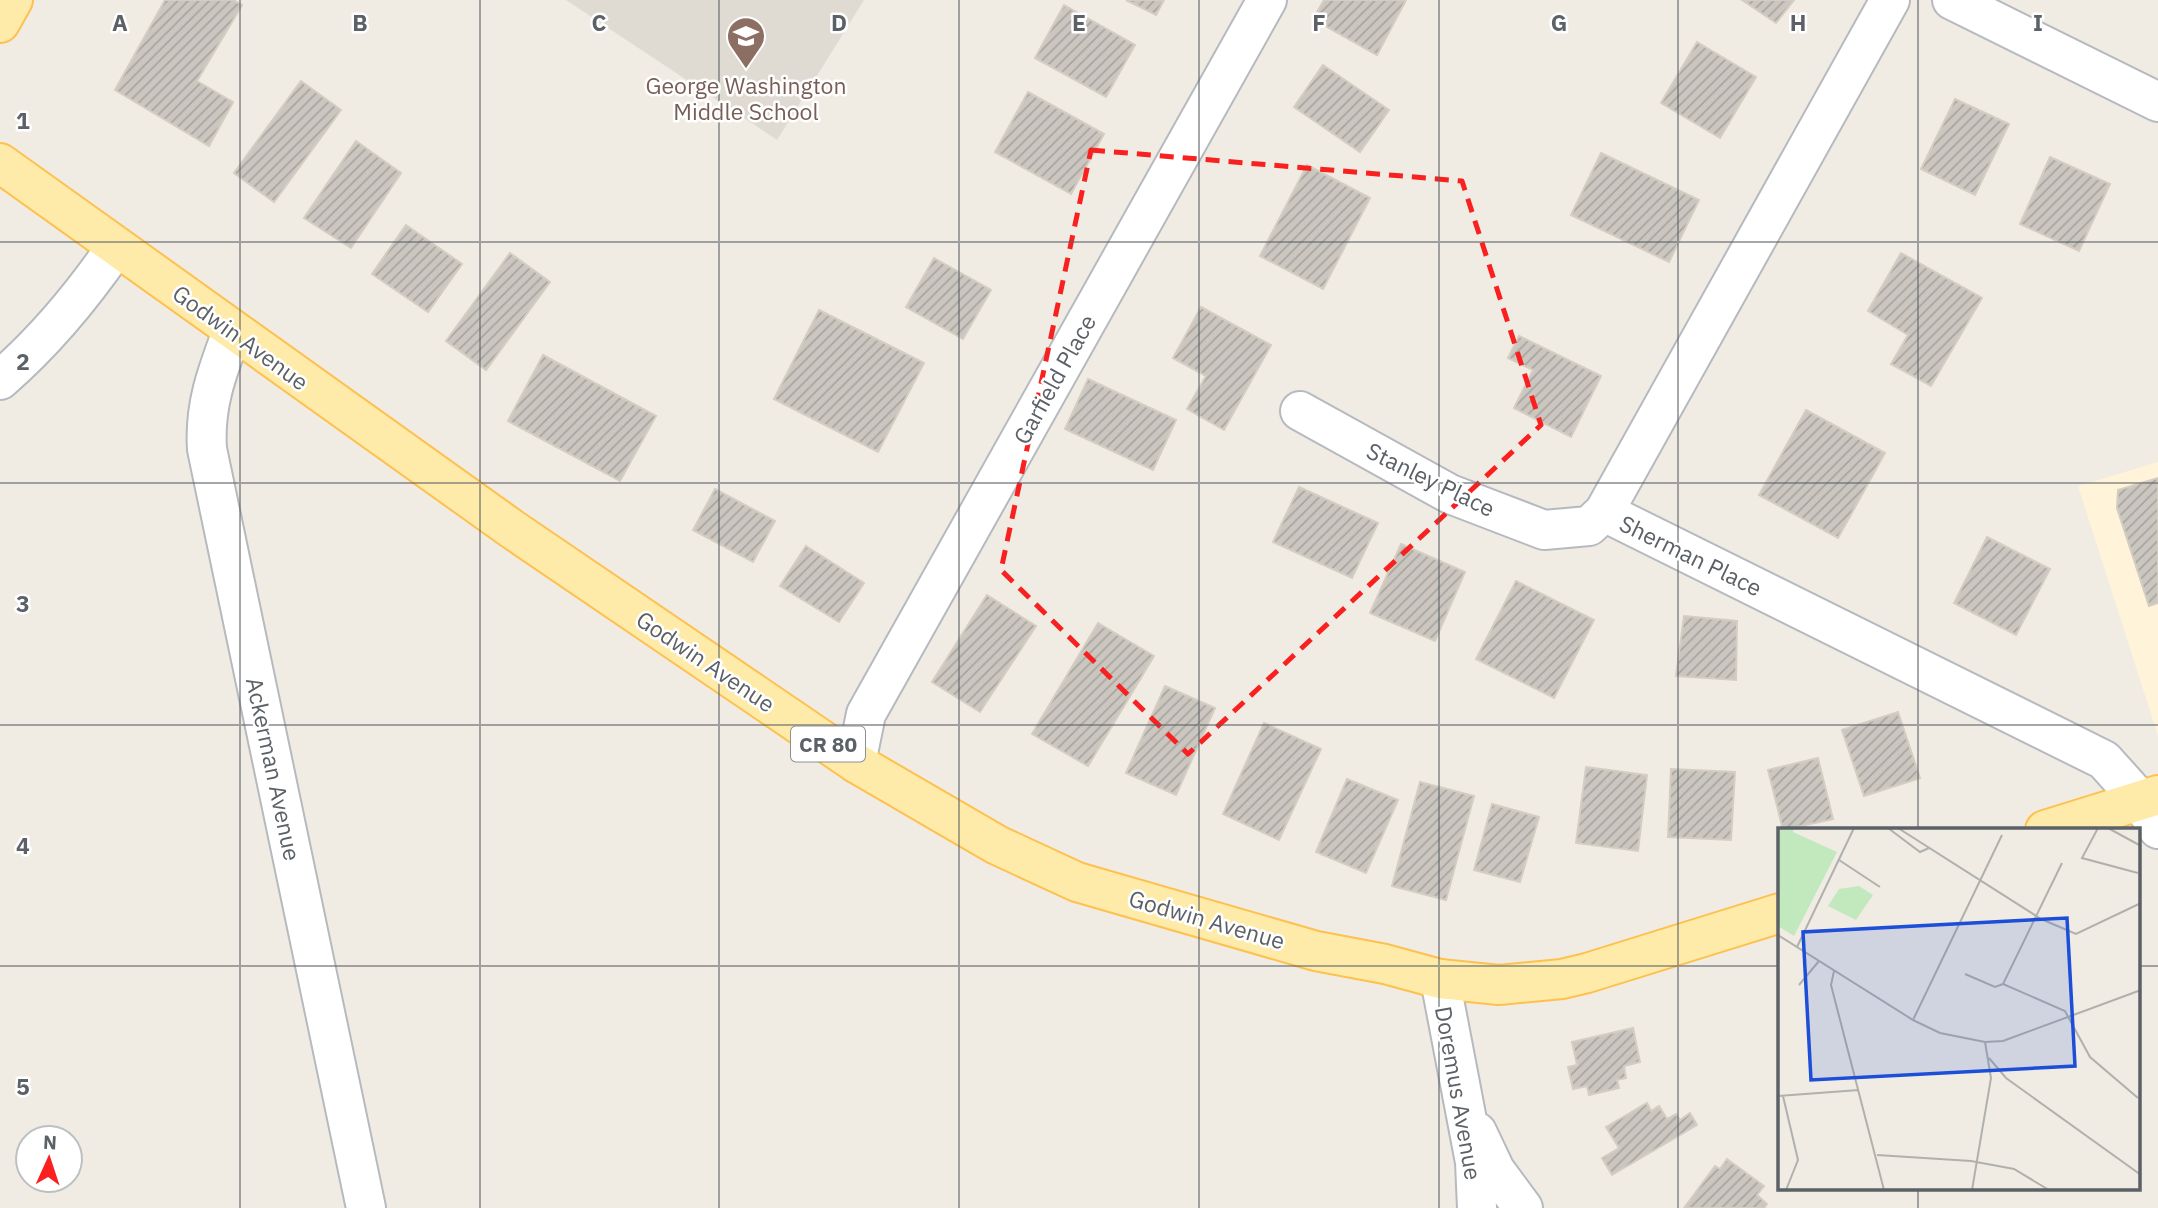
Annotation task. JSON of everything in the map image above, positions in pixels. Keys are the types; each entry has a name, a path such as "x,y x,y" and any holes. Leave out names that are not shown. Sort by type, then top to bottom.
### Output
{"main road":[{"path":"0,23 13,0"},
{"name":"Godwin Avenue","path":"0,163 232,332 512,529 856,763 997,845 1077,882 1316,951 1385,964 1440,979 1499,985 1562,979 1778,914"},
{"path":"2055,828 2152,808"}],"street":[{"name":"Garfield Place","path":"856,763 866,714 1267,0"},
{"name":"Sherman Place","path":"1890,0 1604,512 2104,760 2152,808"},
{"path":"1952,0 2158,102"},
{"path":"0,380 23,360 98,273 116,247"},
{"name":"Ackerman Avenue","path":"232,332 212,386 205,422 207,449 366,1208"},
{"name":"Stanley Place","path":"1300,411 1450,494 1544,530 1588,526 1604,512"},
{"name":"Doremus Avenue","path":"1440,979 1475,1162 1477,1208"},
{"path":"1464,1105 1495,1170 1523,1208"}],"highlighted area":[{"path":"1091,150 1462,181 1541,425 1188,754 1001,570"}],"shaded area":[{"name":"George Washington Middle School","path":"566,0 864,0 777,140"},
{"path":"2158,462 2158,736 2078,486"}],"building":[{"path":"165,0 233,0 242,5 197,81 233,102 209,146 115,90"},
{"path":"1126,0 1164,0 1156,15"},
{"path":"1324,0 1406,0 1377,55 1313,19"},
{"path":"1742,0 1794,0 1776,23"},
{"path":"1064,5 1135,45 1106,97 1035,58"},
{"path":"1697,42 1756,77 1720,138 1661,103"},
{"path":"1323,65 1389,110 1360,152 1294,107"},
{"path":"301,81 341,110 274,202 234,173"},
{"path":"1028,92 1104,134 1071,194 995,152"},
{"path":"1955,99 2009,124 1975,195 1921,169"},
{"path":"356,141 401,173 351,248 304,218"},
{"path":"1601,153 1699,200 1669,262 1571,215"},
{"path":"2050,157 2110,184 2079,251 2020,224"},
{"path":"1307,165 1370,198 1323,289 1260,256"},
{"path":"406,225 462,264 428,312 372,274"},
{"path":"510,253 550,282 486,370 446,341"},
{"path":"1901,253 1982,298 1931,386 1891,364 1908,335 1868,311"},
{"path":"934,258 991,290 963,339 906,307"},
{"path":"1201,307 1271,345 1224,430 1187,409 1206,376 1173,358"},
{"path":"819,310 924,363 878,452 774,399"},
{"path":"1519,336 1601,376 1571,437 1514,408 1533,370 1508,358"},
{"path":"543,355 656,416 620,481 508,421"},
{"path":"1088,379 1176,420 1153,470 1065,429"},
{"path":"1806,410 1885,453 1838,538 1759,495"},
{"path":"2158,478 2158,603 2149,606 2117,508 2118,490"},
{"path":"1299,487 1378,523 1352,578 1273,542"},
{"path":"715,489 775,521 753,562 693,530"},
{"path":"1987,537 2050,569 2016,635 1954,603"},
{"path":"1401,544 1465,572 1435,641 1370,613"},
{"path":"806,546 864,583 839,622 780,586"},
{"path":"1516,581 1594,620 1554,698 1476,659"},
{"path":"987,595 1036,626 980,712 932,682"},
{"path":"1684,616 1737,621 1736,680 1676,676"},
{"path":"1098,623 1154,656 1088,766 1032,734"},
{"path":"1165,686 1215,708 1176,795 1126,773"},
{"path":"1898,712 1920,778 1864,796 1842,730"},
{"path":"1264,723 1321,749 1279,840 1223,814"},
{"path":"1818,758 1833,819 1782,828 1768,770"},
{"path":"1586,767 1647,775 1638,851 1576,843"},
{"path":"1671,769 1735,772 1731,840 1668,837"},
{"path":"1347,779 1398,800 1366,873 1316,852"},
{"path":"1420,782 1474,796 1446,900 1392,886"},
{"path":"1492,804 1539,817 1520,882 1474,870"},
{"path":"1633,1028 1640,1062 1624,1066 1626,1078 1617,1080 1619,1088 1589,1095 1587,1086 1573,1089 1568,1067 1577,1065 1572,1042"},
{"path":"1647,1103 1651,1111 1659,1106 1667,1119 1676,1114 1680,1120 1690,1113 1697,1125 1612,1175 1602,1158 1619,1148 1606,1127"},
{"path":"1727,1159 1764,1186 1757,1195 1767,1204 1764,1208 1684,1208 1715,1166 1720,1169"}],"place":[{"name":"George Washington Middle School","path":"746,70"}]}
